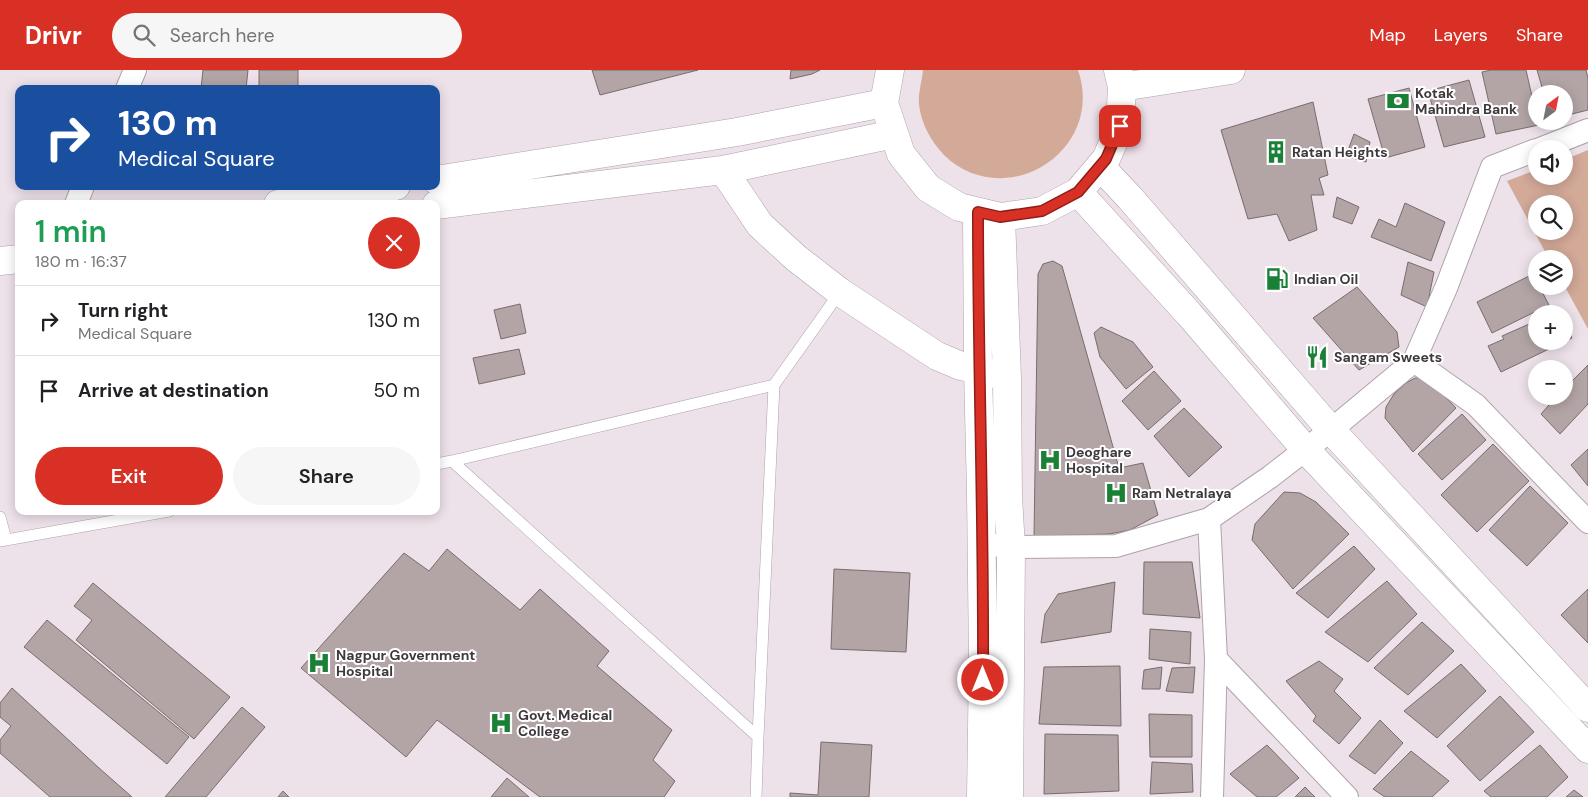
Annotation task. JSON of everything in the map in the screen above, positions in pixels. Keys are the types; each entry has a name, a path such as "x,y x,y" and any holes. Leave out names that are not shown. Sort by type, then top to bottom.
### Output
{"main road":[{"path":"890,70 884,103 901,154 928,188 959,207 989,214 1042,211 1078,192 1106,159 1120,126 1120,78 1231,70"},
{"path":"440,179 737,132 884,103"},
{"path":"440,205 723,170 894,134"},
{"path":"1100,166 1130,198 1331,430 1588,708"},
{"path":"723,170 760,225 796,258 840,292 936,356 961,366 1007,378"},
{"path":"304,200 370,190"},
{"path":"1078,192 1189,314 1306,450 1588,749"},
{"path":"981,797 982,544 978,370 989,214"},
{"path":"989,214 1007,378 1008,497 1011,547 1008,797"},
{"path":"0,242 15,240"},
{"path":"0,261 15,259"}],"street":[{"path":"129,85 135,70"},
{"path":"1562,140 1588,130"},
{"path":"982,544 1011,547 1116,546 1209,519 1270,477 1331,430 1414,361 1446,288 1492,167 1528,153"},
{"path":"1414,361 1476,405 1588,522"},
{"path":"1209,519 1216,659 1212,797"},
{"path":"1216,659 1347,797"}],"lane":[{"path":"756,797 774,385 840,292"},
{"path":"440,463 774,385"},
{"path":"452,461 758,737"},
{"path":"0,517 3,541 147,515"}],"shaded area":[{"path":"923,70 1078,70 1083,99 1077,126 1064,148 1044,165 1021,175 995,178 968,172 944,155 924,125 919,100"},
{"path":"1588,150 1588,329 1569,295 1573,295 1573,250 1544,250 1539,240 1573,240 1573,195 1528,195 1528,220 1507,181 1528,173 1528,185 1573,185 1573,156"}],"building":[{"path":"203,70 248,70 246,85 201,85"},
{"path":"259,70 298,70 298,85 259,85"},
{"path":"592,70 698,70 600,95"},
{"path":"791,70 820,70 812,74 790,79"},
{"path":"1491,70 1526,70 1529,85 1528,127 1496,134 1482,72"},
{"path":"1537,70 1586,70 1588,78 1588,110 1573,114 1573,85 1541,85"},
{"path":"1469,80 1485,137 1444,147 1428,91"},
{"path":"1409,88 1425,147 1385,158 1368,99"},
{"name":"Ratan Heights","path":"1313,102 1328,175 1319,178 1324,195 1311,195 1317,230 1289,241 1277,214 1248,219 1221,130"},
{"path":"1354,134 1370,142 1366,162 1346,156"},
{"path":"1337,197 1359,207 1352,224 1333,217"},
{"path":"1405,203 1445,222 1431,261 1371,237 1379,219 1396,227"},
{"path":"1053,261 1062,266 1119,468 1143,463 1158,515 1130,530 1109,534 1034,536 1038,274 1043,264"},
{"path":"1408,262 1434,272 1427,307 1401,295"},
{"path":"1528,276 1528,295 1544,295 1549,305 1528,305 1528,315 1492,333 1477,302"},
{"path":"1357,287 1397,332 1399,347 1359,370 1313,318"},
{"path":"520,304 526,333 501,339 494,310"},
{"path":"1528,325 1528,350 1547,350 1501,372 1488,346 1504,339 1502,336"},
{"path":"1101,327 1133,342 1153,367 1126,389 1100,357 1094,333"},
{"path":"519,349 525,374 479,384 473,358"},
{"path":"1588,365 1588,404 1560,434 1541,414 1549,405 1573,405 1573,380"},
{"path":"1154,371 1181,401 1148,430 1122,401"},
{"path":"1415,378 1429,380 1456,408 1413,452 1385,418 1386,407 1394,394"},
{"path":"1184,408 1222,447 1189,477 1154,436"},
{"path":"1462,414 1486,440 1442,480 1418,454"},
{"path":"1493,444 1529,481 1477,532 1441,495"},
{"path":"1588,449 1588,486 1571,465"},
{"path":"1530,486 1568,523 1527,566 1489,530"},
{"path":"1284,492 1300,493 1316,502 1349,534 1293,589 1252,540 1255,524"},
{"path":"1354,546 1375,569 1328,618 1296,593"},
{"path":"447,549 520,610 540,589 609,651 597,666 672,730 653,760 675,781 664,797 540,797 437,720 406,757 301,668 404,553 429,571"},
{"path":"1144,562 1192,562 1200,618 1143,614"},
{"path":"834,569 910,573 906,652 831,649"},
{"path":"1387,581 1417,614 1368,662 1325,632"},
{"path":"1115,582 1111,632 1041,643 1045,614 1058,594"},
{"path":"93,583 230,697 194,739 76,640 92,620 74,606"},
{"path":"1588,589 1588,643 1561,615"},
{"path":"47,620 189,737 167,764 24,647"},
{"path":"1422,622 1454,651 1408,695 1374,668"},
{"path":"1150,629 1191,632 1190,664 1149,659"},
{"path":"1319,661 1343,679 1334,691 1361,718 1339,744 1313,721 1316,716 1286,681"},
{"path":"1461,664 1486,691 1437,738 1404,711"},
{"path":"1120,666 1121,726 1039,724 1044,667"},
{"path":"1162,667 1160,689 1142,689 1144,670"},
{"path":"1195,667 1193,693 1166,691 1172,668"},
{"path":"12,688 132,797 50,797 0,753 0,740 11,726 0,717 0,703"},
{"path":"1500,696 1534,732 1480,781 1447,746"},
{"path":"242,707 265,727 206,797 165,797"},
{"path":"1149,714 1192,715 1192,757 1150,757"},
{"path":"1380,720 1403,743 1375,774 1349,756"},
{"path":"1045,734 1118,735 1119,791 1044,794"},
{"path":"821,742 872,745 869,797 790,797 790,793 818,795"},
{"path":"1267,745 1299,778 1276,797 1257,797 1230,774"},
{"path":"1540,745 1568,777 1547,797 1491,797 1484,791"},
{"path":"1411,751 1449,781 1432,797 1385,797 1373,789"},
{"path":"1152,762 1192,764 1193,792 1150,794"},
{"path":"507,778 529,797 491,797"},
{"path":"1305,787 1315,797 1295,797"},
{"path":"1574,790 1583,797 1566,797"},
{"path":"283,791 289,797 278,797"}],"place":[{"name":"Kotak Mahindra Bank","path":"1398,101"},
{"name":"Ratan Heights","path":"1276,152"},
{"name":"Indian Oil","path":"1277,279"},
{"name":"Sangam Sweets","path":"1317,357"},
{"name":"Deoghare Hospital","path":"1050,460"},
{"name":"Ram Netralaya","path":"1116,493"},
{"name":"Nagpur Government Hospital","path":"319,663"},
{"name":"Govt. Medical College","path":"501,723"}],"route":[{"path":"983,680 982,493 978,370 978,212 1000,217 1042,211 1078,192 1106,159 1120,126"}]}
